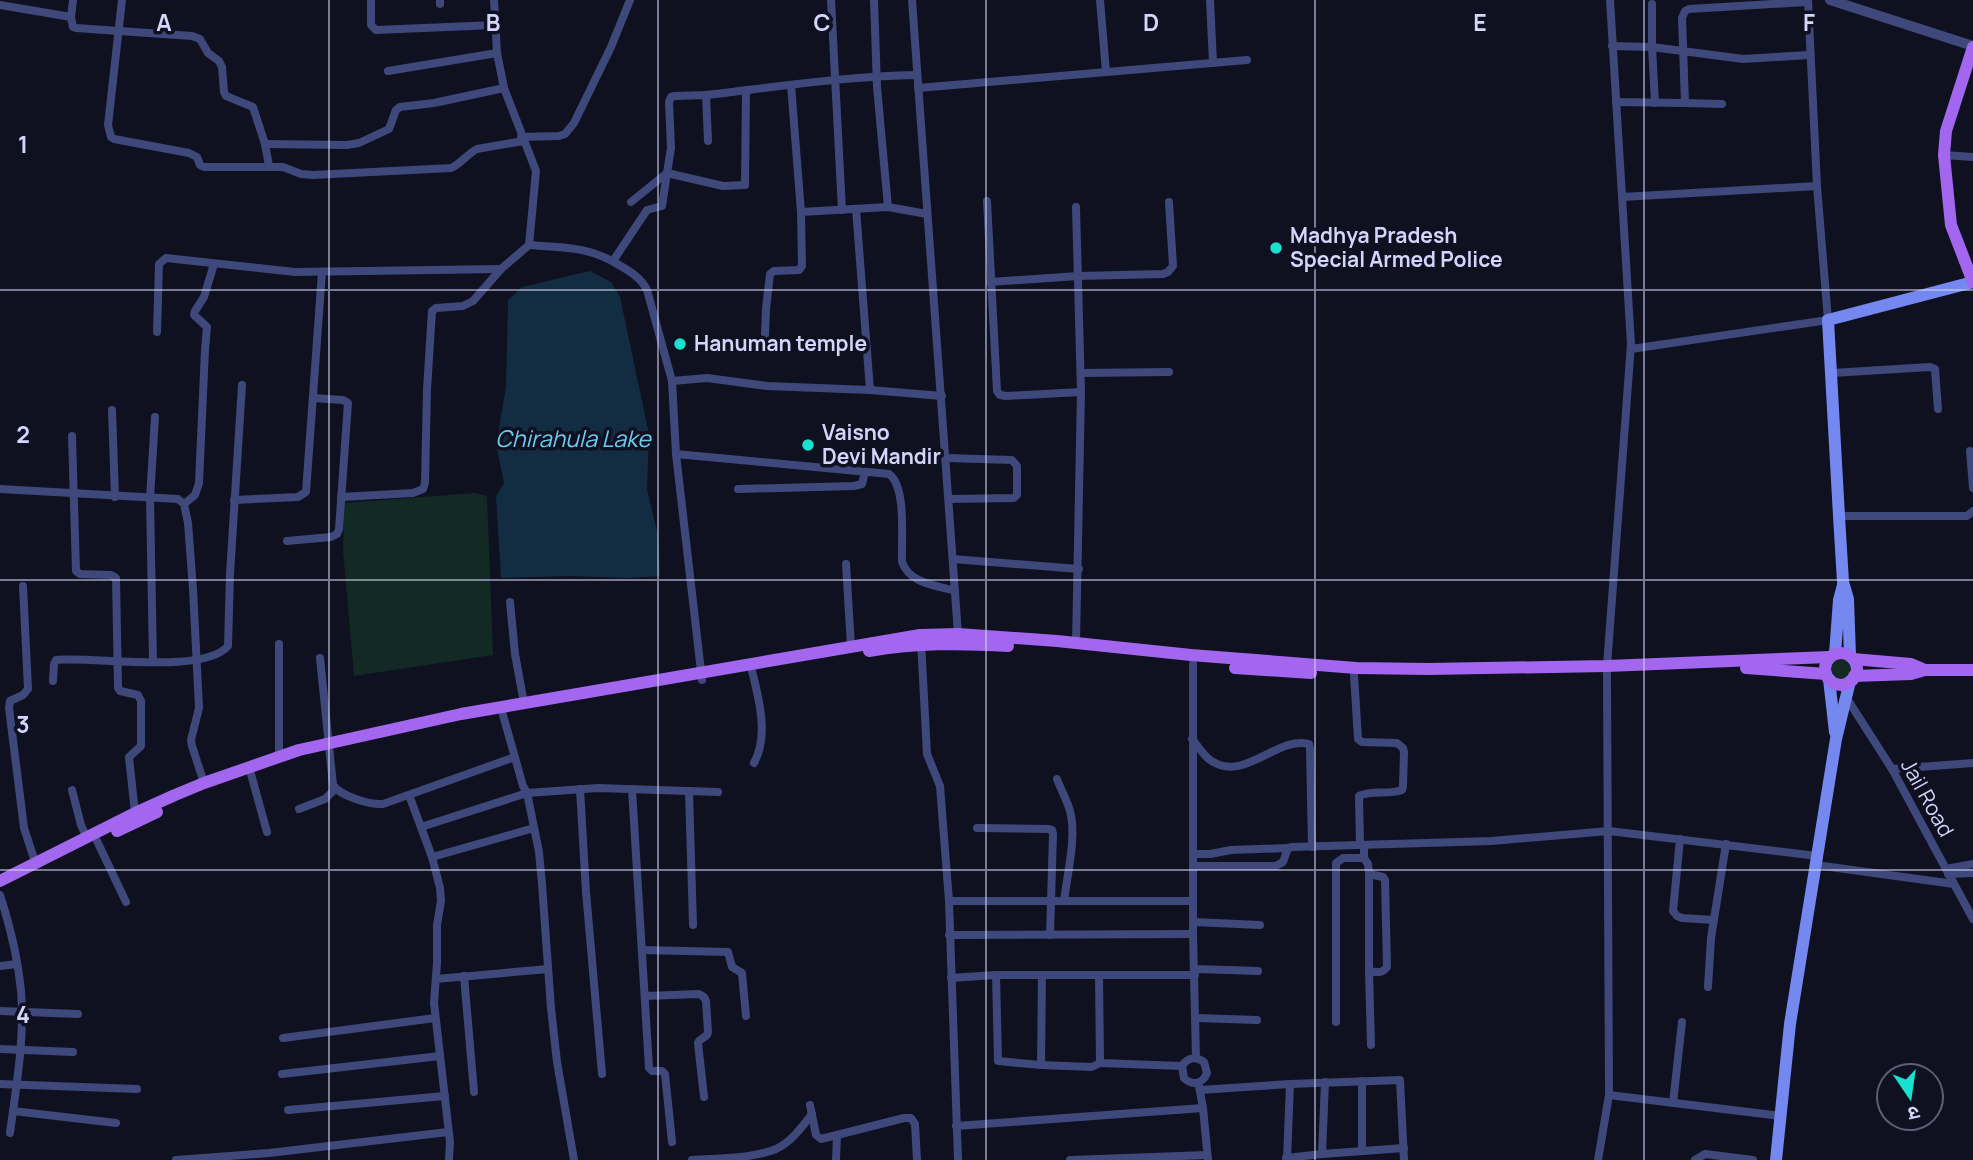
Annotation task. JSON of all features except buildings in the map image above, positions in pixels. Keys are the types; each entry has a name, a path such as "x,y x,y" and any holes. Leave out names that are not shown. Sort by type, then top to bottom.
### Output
{"main road":[{"path":"1776,1160 1790,1024 1836,740 1856,668 1852,658 1848,599 1843,582 1828,320 1973,282 1951,225 1944,155 1946,131 1967,84 1973,47"},
{"path":"1836,740 1825,665 1832,656 1843,582"},
{"path":"0,881 176,803 328,746 503,715 851,646 958,634 1356,668 1607,670 1846,654 1852,658 1911,664 1925,670"},
{"path":"0,893 135,813 204,783 279,757 461,714 702,676 752,671 921,640 1280,672 1354,675 1751,668 1827,676 1837,684 1852,679 1911,674 1925,670 1973,670"}],"street":[{"path":"73,0 71,25 76,28 198,37 208,54 222,66 226,96 253,107 269,166"},
{"path":"122,0 108,125 111,137 193,154 204,167 283,167 300,174 313,175 451,168 477,149 522,139 565,134 574,123 611,47 630,0"},
{"path":"371,0 371,25 376,30 495,25"},
{"path":"341,497 413,493 423,489 432,311 436,308 463,306 473,301 501,269 528,245 536,171 504,88 497,53 494,0"},
{"path":"831,0 842,209"},
{"path":"874,0 877,76 888,207"},
{"path":"912,0 958,634"},
{"path":"1100,0 1106,72"},
{"path":"1210,0 1213,63"},
{"path":"1601,1160 1609,1095 1607,670 1631,349 1610,0"},
{"path":"1830,0 1973,47"},
{"path":"1631,349 1828,320 1817,186 1807,1 1685,11 1682,18 1685,103"},
{"path":"1652,4 1656,103"},
{"path":"0,5 71,17"},
{"path":"1612,46 1683,50 1743,59 1809,55"},
{"path":"388,71 497,53"},
{"path":"918,88 1247,60"},
{"path":"612,261 647,210 662,206 671,148 671,97 877,76 918,75"},
{"path":"765,335 771,272 799,270 802,266 801,212 791,85"},
{"path":"265,144 359,143 389,129 396,110 400,107 434,103 504,88"},
{"path":"667,173 723,186 746,185 746,90"},
{"path":"706,95 708,141"},
{"path":"1616,102 1723,104"},
{"path":"1944,155 1973,157"},
{"path":"631,202 667,173"},
{"path":"1622,197 1817,186"},
{"path":"987,201 997,391 1006,396 1081,393"},
{"path":"990,282 1168,272 1173,266 1169,202"},
{"path":"801,212 888,207 927,214"},
{"path":"1076,207 1081,373 1076,643"},
{"path":"856,209 870,390"},
{"path":"528,245 582,249 604,256 629,270 642,281 647,290 672,381 677,454 702,676"},
{"path":"157,332 161,261 166,258 295,272 501,269"},
{"path":"184,504 195,495 199,483 208,332 207,327 194,315 214,264"},
{"path":"234,500 298,497 306,492 322,272"},
{"path":"1832,373 1930,367 1935,369 1937,376 1938,409"},
{"path":"1081,373 1169,372"},
{"path":"672,381 707,378 767,386 942,396"},
{"path":"53,681 56,660 153,662 195,659 218,655 228,646 242,385"},
{"path":"287,541 331,537 337,534 348,403 343,400 313,398"},
{"path":"112,410 115,497"},
{"path":"153,662 150,498 156,417"},
{"path":"72,436 76,571 80,574 111,575 116,578 118,688 120,691 138,695 141,701 141,746 128,757 135,813"},
{"path":"1970,452 1973,488"},
{"path":"677,454 889,474 895,479 900,491 902,562 909,576 956,591"},
{"path":"946,458 1012,460 1017,466 1017,495 1014,498 949,499"},
{"path":"738,489 854,486 862,484 865,472"},
{"path":"0,489 178,499 184,504 192,575 199,708 192,746 204,783"},
{"path":"1839,516 1967,516 1973,511"},
{"path":"953,559 1079,569"},
{"path":"846,564 851,646"},
{"path":"23,586 28,689 23,695 10,701 9,708 24,828 36,864"},
{"path":"510,602 515,654 524,704"},
{"path":"921,640 927,754 940,786 949,901 958,1160"},
{"path":"279,644 279,757"},
{"path":"320,658 335,789"},
{"path":"1193,664 1196,1058"},
{"path":"752,671 761,718 759,753 754,763"},
{"path":"1354,675 1358,739 1362,742 1397,743 1404,752 1402,790 1359,796 1362,845 1368,864 1371,1045"},
{"name":"Jail Road","path":"1846,697 1892,769 1973,919"},
{"path":"503,715 527,793 534,828 542,884 557,1062 574,1160"},
{"path":"1192,739 1208,759 1223,766 1260,760 1289,744 1309,744 1312,847"},
{"path":"335,789 377,805 515,757"},
{"path":"1892,769 1973,763"},
{"path":"251,774 267,832"},
{"path":"1057,779 1070,811 1072,824 1064,901"},
{"path":"299,809 325,799 335,789"},
{"path":"580,789 602,1074"},
{"path":"421,827 527,793 580,789 718,793"},
{"path":"632,789 649,1068 652,1071 662,1070 665,1074 672,1142"},
{"path":"72,790 81,825 92,839 126,902"},
{"path":"689,792 694,925"},
{"path":"409,795 440,888 435,1018 450,1142 449,1160"},
{"path":"432,858 534,828"},
{"path":"977,828 1052,830 1050,935"},
{"path":"1193,854 1231,850 1491,841 1609,831 1726,845 1954,884"},
{"path":"1680,839 1673,911 1682,918 1714,919"},
{"path":"1708,987 1711,938 1726,845"},
{"path":"1194,866 1276,866 1283,862 1288,848"},
{"path":"1336,1022 1336,863 1343,858 1364,858"},
{"path":"1947,871 1973,864"},
{"path":"1947,871 1973,873"},
{"path":"1368,874 1383,877 1385,880 1387,967 1379,973 1369,971"},
{"path":"0,893 12,938 21,993 19,1050 9,1133"},
{"path":"949,901 1193,901"},
{"path":"1193,922 1260,925"},
{"path":"949,935 1193,934"},
{"path":"642,950 728,952 732,967 742,973 746,1016"},
{"path":"0,966 17,964"},
{"path":"436,979 548,970"},
{"path":"951,978 1258,971"},
{"path":"996,975 998,1061 1092,1067 1100,1063 1182,1066"},
{"path":"1041,1065 1042,975"},
{"path":"1099,975 1100,1063"},
{"path":"464,976 474,1092"},
{"path":"645,996 704,997 708,1032 698,1043 704,1097"},
{"path":"0,1011 78,1014"},
{"path":"283,1038 435,1018"},
{"path":"1196,1018 1257,1020"},
{"path":"1673,1103 1682,1022"},
{"path":"0,1049 73,1052"},
{"path":"282,1074 440,1056"},
{"path":"1070,1160 1207,1157 1200,1086 1207,1069 1204,1062 1196,1058 1188,1059 1182,1066"},
{"path":"1182,1066 1184,1078 1200,1086 1400,1080 1404,1160"},
{"path":"1362,1081 1362,1151"},
{"path":"1322,1154 1325,1082"},
{"path":"0,1084 137,1089"},
{"path":"1290,1084 1287,1159 1404,1148"},
{"path":"1609,1095 1781,1116"},
{"path":"288,1110 445,1096"},
{"path":"956,1126 1203,1108"},
{"path":"692,1160 762,1153 777,1148 789,1141 811,1110 818,1138 821,1139 911,1118 915,1124 917,1160"},
{"path":"12,1111 116,1123"},
{"path":"176,1160 239,1158 448,1132"},
{"path":"836,1160 837,1135"},
{"path":"1695,1160 1704,1154 1753,1160"}],"green space":[{"path":"475,493 487,496 493,655 354,676 343,551 344,503"},
{"path":"1841,657 1849,660 1852,668 1849,676 1841,679 1833,676 1830,668 1833,660"}],"water":[{"name":"Chirahula Lake","path":"590,271 611,282 620,297 649,434 647,489 658,535 660,576 501,578 496,496 504,483 496,444 506,387 508,300 522,287"}],"place":[{"name":"Madhya Pradesh Special Armed Police","path":"1276,248"},
{"name":"Hanuman temple","path":"680,344"},
{"name":"Vaisno Devi Mandir","path":"808,445"}]}
